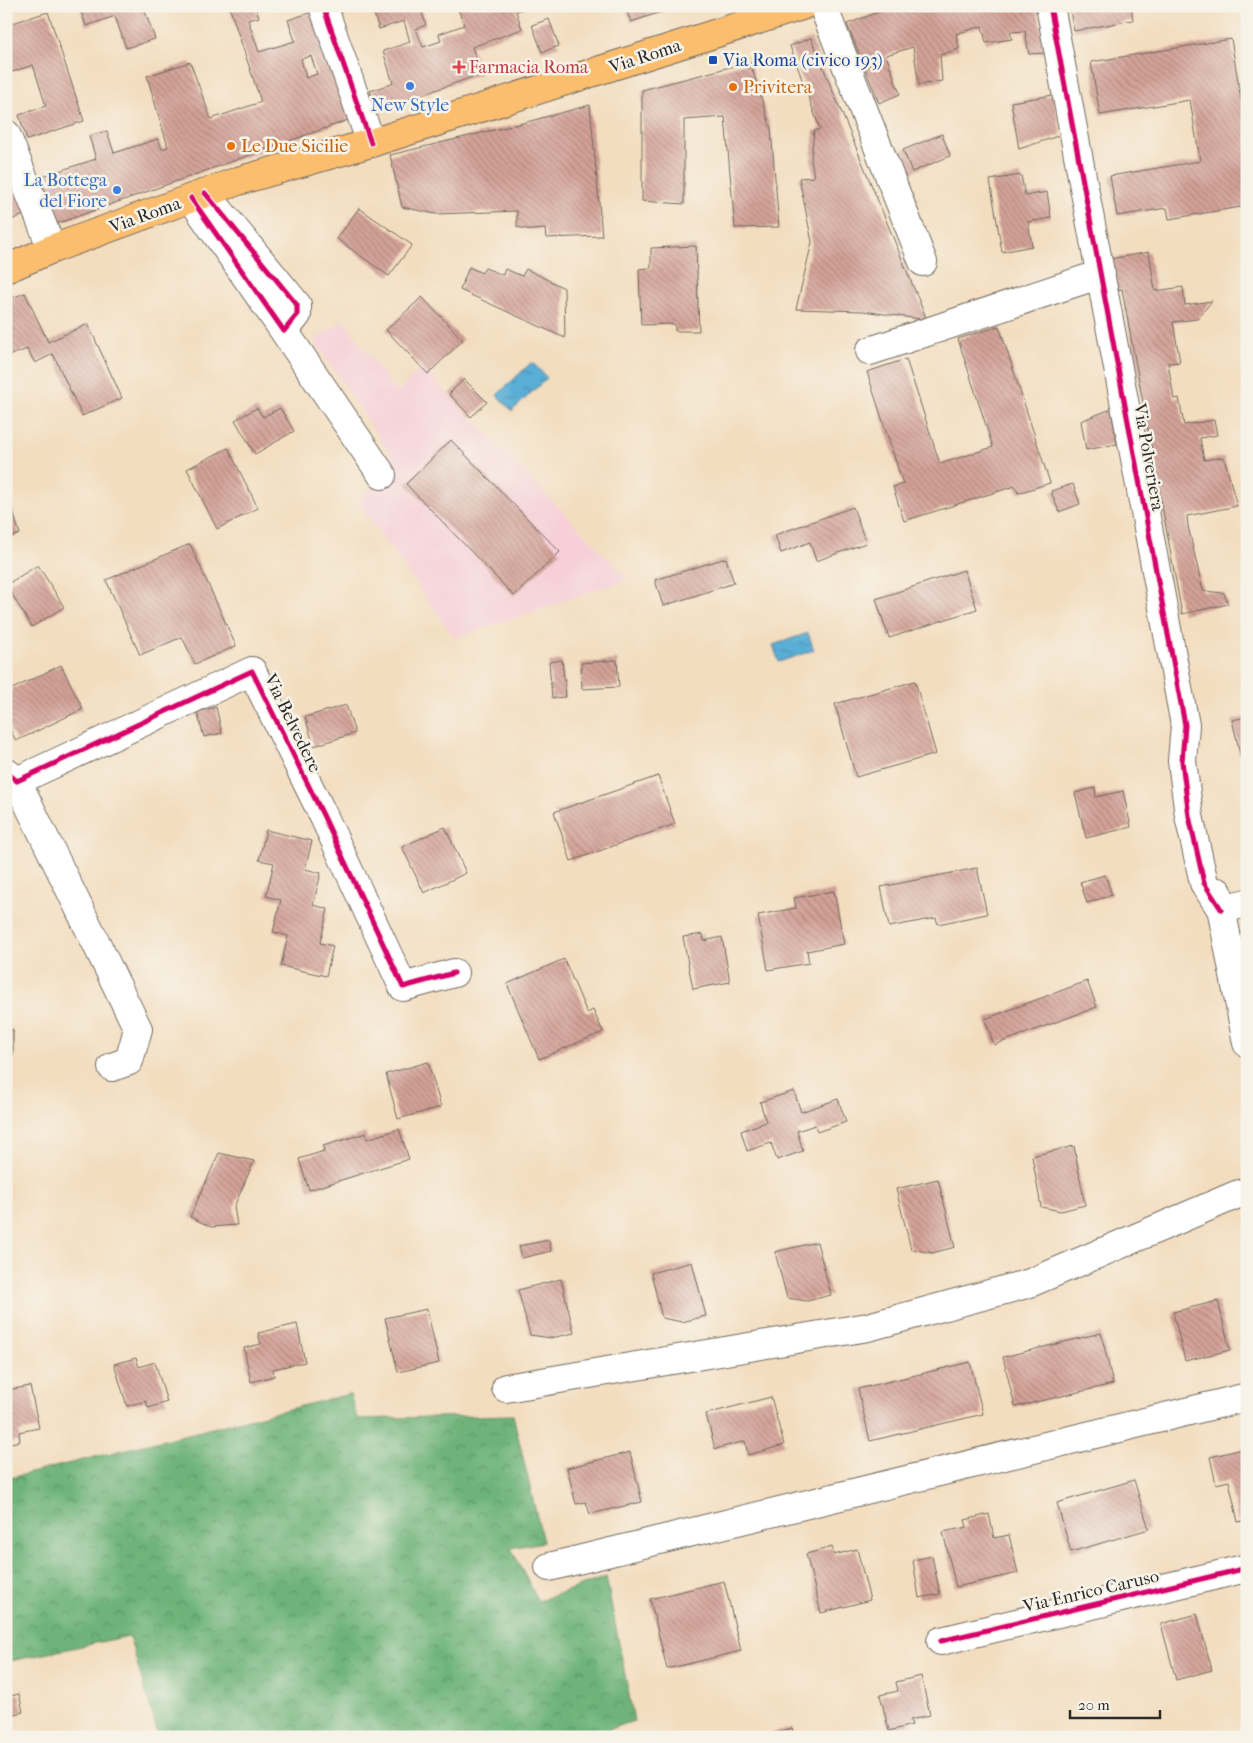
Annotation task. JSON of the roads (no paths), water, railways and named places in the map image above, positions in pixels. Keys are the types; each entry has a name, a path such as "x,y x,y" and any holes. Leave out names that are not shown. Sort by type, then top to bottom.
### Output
{"main road":[{"name":"Via Roma","path":"6,269 52,249 238,181 371,143 802,6"}],"street":[{"path":"323,6 371,143"},
{"path":"823,6 923,262"},
{"name":"Via Polveriera","path":"1050,6 1185,725 1234,906"},
{"path":"6,134 52,249"},
{"path":"198,196 298,305 298,315 284,331 382,475"},
{"path":"870,351 1101,274"},
{"name":"Via Belvedere","path":"12,777 252,671 324,817 403,987 454,973"},
{"path":"12,777 138,1029 130,1061 112,1067"},
{"path":"1234,906 1247,1043"},
{"path":"506,1388 868,1328 1030,1283 1247,1192"},
{"path":"549,1567 1247,1398"},
{"name":"Via Enrico Caruso","path":"941,1641 1247,1568"}],"water":[{"path":"532,362 547,378 512,411 497,395"},
{"path":"808,633 814,650 779,662 773,645"}],"place":[{"name":"Via Roma (civico 193)","path":"713,60"},
{"name":"Farmacia Roma","path":"459,67"},
{"name":"New Style","path":"410,86"},
{"name":"Privitera","path":"733,87"},
{"name":"Le Due Sicilie","path":"231,146"},
{"name":"La Bottega del Fiore","path":"117,190"}]}
